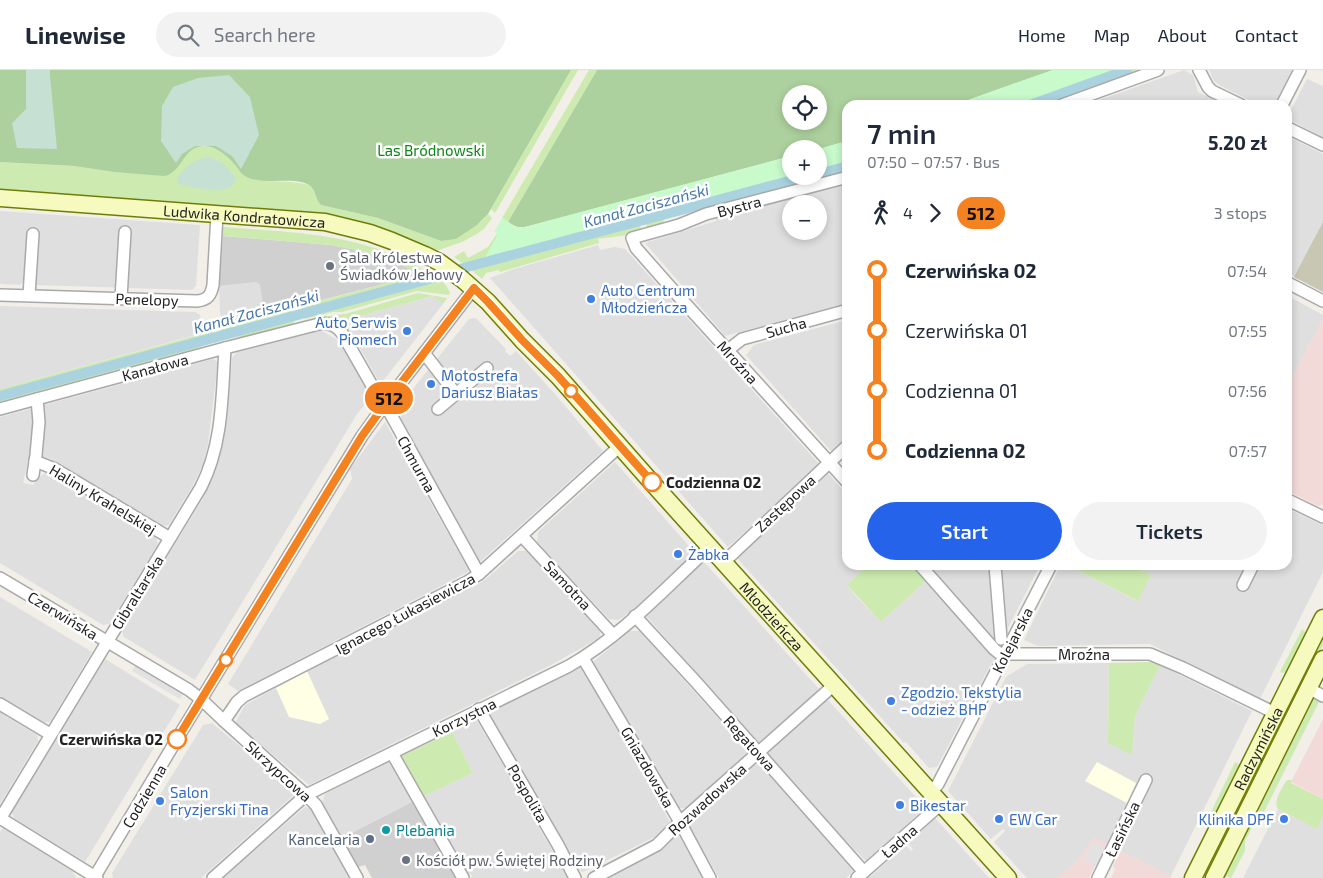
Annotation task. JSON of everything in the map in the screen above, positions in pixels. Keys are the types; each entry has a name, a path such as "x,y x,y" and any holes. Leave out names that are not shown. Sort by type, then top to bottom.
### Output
{"main road":[{"name":"Ludwika Kondratowicza","path":"0,198 325,222 348,227 412,248 447,268 468,283"},
{"name":"Młodzieńcza","path":"468,283 558,376 1008,878"},
{"name":"Radzymińska","path":"1193,878 1323,618"},
{"name":"Radzymińska","path":"1214,878 1323,659"}],"street":[{"path":"1076,100 1158,70"},
{"path":"1199,70 1208,88 1231,100"},
{"path":"1285,100 1300,70"},
{"path":"1292,130 1323,145"},
{"name":"Bystra","path":"632,238 679,225 706,214 842,179"},
{"name":"Penelopy","path":"0,295 197,301 207,298 213,285 217,214"},
{"path":"121,298 125,232"},
{"path":"29,295 33,234"},
{"name":"Mroźna","path":"632,238 636,248 842,476"},
{"name":"Codzienna","path":"95,878 362,436 424,353 468,283"},
{"path":"1292,285 1323,301"},
{"name":"Sucha","path":"728,350 742,339 842,312"},
{"name":"Chmurna","path":"311,326 324,323 340,329 374,389 385,404 479,574"},
{"name":"Kanałowa","path":"0,409 311,326"},
{"name":"Gibraltarska","path":"0,818 209,472 219,427 225,348"},
{"path":"424,353 456,394"},
{"path":"438,409 487,368"},
{"name":"Haliny Krahelskiej","path":"32,474 39,422 37,399"},
{"name":"Ignacego Łukasiewicza","path":"224,721 237,702 244,696 479,574 620,446"},
{"name":"Zastępowa","path":"724,562 842,450"},
{"name":"Haliny Krahelskiej","path":"35,461 55,468 170,538"},
{"path":"1292,502 1323,517"},
{"name":"Samotna","path":"522,536 613,635"},
{"name":"Korzystna","path":"213,878 306,795 583,658 635,616 710,547"},
{"path":"924,570 994,649 999,653 1005,654"},
{"path":"995,570 1001,639"},
{"name":"Kolejarska","path":"936,799 938,784 1047,570"},
{"path":"1243,585 1250,570"},
{"name":"Czerwińska","path":"0,578 202,700"},
{"name":"Regatowa","path":"635,616 759,753 860,875"},
{"name":"Mroźna","path":"1005,654 1150,654 1275,713"},
{"name":"Gniazdowska","path":"583,658 680,822 710,878"},
{"name":"Rozwadowska","path":"594,878 657,845 680,822 834,685"},
{"path":"1308,688 1323,696"},
{"name":"Skrzypcowa","path":"202,700 316,805 357,878"},
{"path":"0,704 50,734"},
{"name":"Pospolita","path":"479,709 558,845 575,878"},
{"path":"392,753 463,878"},
{"name":"Łasińska","path":"1098,878 1146,780"},
{"name":"Ładna","path":"860,875 936,799"},
{"path":"0,818 95,878"}],"shaded area":[{"path":"26,70 50,70 57,149 17,148 12,123 26,109"},
{"path":"1184,70 1193,75 1198,92 1215,100 1099,100"},
{"path":"1209,70 1292,70 1277,100 1249,100 1214,81"},
{"path":"229,75 250,97 259,135 241,169 232,156 216,146 195,146 182,154 176,163 161,141 162,106 173,87 198,78"},
{"path":"1307,79 1323,86 1323,137 1292,121 1292,108"},
{"path":"1292,138 1323,154 1323,292 1292,275"},
{"path":"209,157 218,160 236,178 231,186 226,189 216,190 179,184 177,179 187,167"},
{"path":"842,182 842,304 725,336 645,243 716,221 715,217 782,199 782,240 827,240 827,195 796,195"},
{"path":"0,211 200,225 196,286 192,290 36,285 34,282 25,280 20,285 0,284"},
{"path":"1323,222 1323,292 1294,277"},
{"path":"223,236 331,245 376,255 422,274 264,315 260,285 256,282 219,286"},
{"path":"598,245 600,250 615,247 625,249 820,465 728,547 490,278 514,269"},
{"path":"256,282 260,285 264,317 224,328 220,312 219,286"},
{"path":"434,296 443,304 383,381 378,380 344,325 344,320"},
{"path":"1292,298 1323,315 1323,319 1292,378"},
{"path":"0,306 195,312 200,315 203,333 0,389"},
{"path":"476,318 506,349 505,351 510,356 516,351 603,451 481,561 478,561 401,418 403,401 469,319"},
{"path":"1323,319 1323,505 1318,506 1292,493 1292,378"},
{"path":"842,321 842,445 833,453 746,355 754,345"},
{"path":"320,330 340,341 371,397 357,414 195,680 124,637 122,631 202,500 215,472 226,421 232,358 237,352"},
{"path":"213,359 218,362 208,444 203,465 169,525 163,526 51,459 30,453 23,483 33,485 38,477 46,473 68,484 156,538 158,544 109,624 103,625 0,563 0,417"},
{"path":"385,422 468,572 238,691 228,684 352,479 350,469"},
{"path":"615,462 695,553 632,611 618,620 609,619 537,542 538,532"},
{"path":"827,472 842,489 842,570 863,570 847,585 855,595 881,622 926,581 994,658 937,767 929,768 906,742 904,743 736,557"},
{"path":"1292,511 1323,525 1323,572 1260,699 1150,644 1038,646 1024,640 1058,570 1077,570 1137,601 1151,575 1141,570 1292,570"},
{"path":"518,551 527,551 601,631 599,638 551,665 309,785 235,723 245,705 307,671 475,586 485,580"},
{"path":"704,562 819,689 760,744 646,616"},
{"path":"930,570 992,570 998,636 991,640"},
{"path":"1000,570 1037,570 1007,630 1004,629"},
{"path":"0,597 92,652 50,722 44,722 0,696"},
{"path":"630,631 640,631 750,753 688,808 677,808 593,662"},
{"path":"105,659 180,705 85,862 14,818 12,812"},
{"path":"1109,663 1108,742 1132,754 1135,716 1160,665 1252,711 1171,876 1094,838 1075,864 1057,878 1027,878 994,842 1005,831 1003,829 991,839 948,791 1006,677 1027,664"},
{"path":"136,664 184,692 180,699 132,671"},
{"path":"582,666 671,824 655,837 583,872 579,870 490,717 491,711"},
{"path":"307,671 329,719 320,724 289,717 276,688"},
{"path":"827,699 925,807 866,861 768,754"},
{"path":"0,711 37,735 38,741 0,804"},
{"path":"476,719 568,878 471,878 472,875 468,874 424,796 473,773 452,732"},
{"path":"1323,719 1323,799 1291,782"},
{"path":"212,723 296,793 201,878 113,878 112,873 203,725"},
{"path":"389,762 412,802 342,838 322,804 325,794"},
{"path":"1097,762 1136,783 1127,803 1085,781"},
{"path":"754,764 762,765 855,870 846,878 719,878 688,824"},
{"path":"412,802 456,878 372,878 365,865 358,867 342,838"},
{"path":"305,807 310,808 349,878 222,878"},
{"path":"1278,809 1316,828 1323,816 1323,878 1243,878"},
{"path":"935,818 989,878 869,878 905,845 911,851 913,849 908,843"},
{"path":"3,828 72,871 76,877 0,878 0,832"},
{"path":"678,834 702,878 607,878 654,853"},
{"path":"1094,838 1107,844 1105,848 1107,849 1089,878 1057,878 1075,864"},
{"path":"1093,842 1107,849 1097,867 1084,860"},
{"path":"1121,851 1171,876 1171,878 1111,878 1115,869 1113,866"}],"green space":[{"name":"Las Bródnowski","path":"0,70 571,70 488,214 477,225 456,239 441,241 378,218 321,205 311,187 303,182 252,179 243,175 223,153 203,146 188,153 174,171 164,176 114,172 74,166 0,162"},
{"path":"571,70 578,70 495,213 491,209"},
{"path":"589,70 597,70 508,222 502,218"},
{"path":"597,70 1053,70 968,100 842,100 842,142 827,147 827,140 782,140 782,158 520,227 508,222"},
{"path":"1053,70 1123,70 1039,100 968,100"},
{"path":"1132,70 1147,70 1066,100 1048,100"},
{"path":"842,142 842,165 827,170 827,147"},
{"path":"198,147 209,147 223,153 248,177 309,185 321,205 378,218 441,241 456,239 481,222 488,214 492,218 485,228 477,234 462,242 434,250 397,236 0,193 0,162 74,166 114,172 171,174 188,152"},
{"path":"782,158 782,181 483,261 497,236 497,233 494,232 502,218 516,227 525,227"},
{"path":"842,169 842,173 827,178 827,173"},
{"path":"782,185 800,185 717,208 716,203 663,218 665,225 648,230 645,221"},
{"path":"638,220 465,265 454,257 464,251 468,258 488,247 496,235"},
{"path":"639,223 642,232 598,239 599,243 500,272 499,270 486,273 482,279 469,268"},
{"path":"223,227 324,236 372,247 433,274 445,284 450,293 449,295 417,291 342,312 333,312 305,319 301,306 422,274 376,255 331,245 223,236"},
{"path":"418,293 447,298 443,304 433,296 345,320 344,325 320,317 345,314"},
{"path":"291,309 293,325 240,339 239,336 223,340 220,329"},
{"path":"213,331 216,342 201,346 202,350 0,404 0,389"},
{"path":"863,570 916,570 926,581 881,622 847,585"},
{"path":"1077,570 1141,570 1151,575 1138,601"},
{"path":"1302,629 1306,634 1286,672 1282,673 1280,672"},
{"path":"1323,632 1323,645 1206,878 1204,877 1249,787 1267,744"},
{"path":"1153,662 1160,665 1135,716 1132,755 1108,743 1109,663"},
{"path":"1316,697 1320,699 1319,702 1260,820 1253,826 1245,841 1245,851 1231,878 1224,876 1312,700"},
{"path":"452,732 473,773 424,796 401,756"},
{"path":"1235,762 1239,764 1239,767 1216,812 1213,813 1211,812"},
{"path":"1288,780 1292,780 1291,783 1323,799 1323,816 1317,829 1278,809 1277,798"}],"waterway":[{"name":"Kanał Zaciszański","path":"1044,100 1127,70"},
{"name":"Kanał Zaciszański","path":"827,172 842,168"},
{"name":"Kanał Zaciszański","path":"0,396 426,280 467,267 782,183"}],"bus line":[{"name":"512","path":"177,739 362,436 474,288 558,376 652,482"}],"place":[{"name":"Sala Królestwa Świadków Jehowy","path":"330,266"},
{"name":"Auto Centrum Młodzieńcza","path":"591,299"},
{"name":"Auto Serwis Piomech","path":"407,331"},
{"name":"Motostrefa Dariusz Białas","path":"431,384"},
{"name":"Codzienna 02","path":"652,482"},
{"name":"Żabka","path":"678,554"},
{"name":"Zgodzio. Tekstylia - odzież BHP","path":"891,701"},
{"name":"Czerwińska 02","path":"177,739"},
{"name":"Salon Fryzjerski Tina","path":"160,801"},
{"name":"Bikestar","path":"900,805"},
{"name":"EW Car","path":"999,819"},
{"name":"Klinika DPF","path":"1284,819"},
{"name":"Plebania","path":"386,830"},
{"name":"Kancelaria","path":"370,839"},
{"name":"Kościół pw. Świętej Rodziny","path":"406,860"}]}
